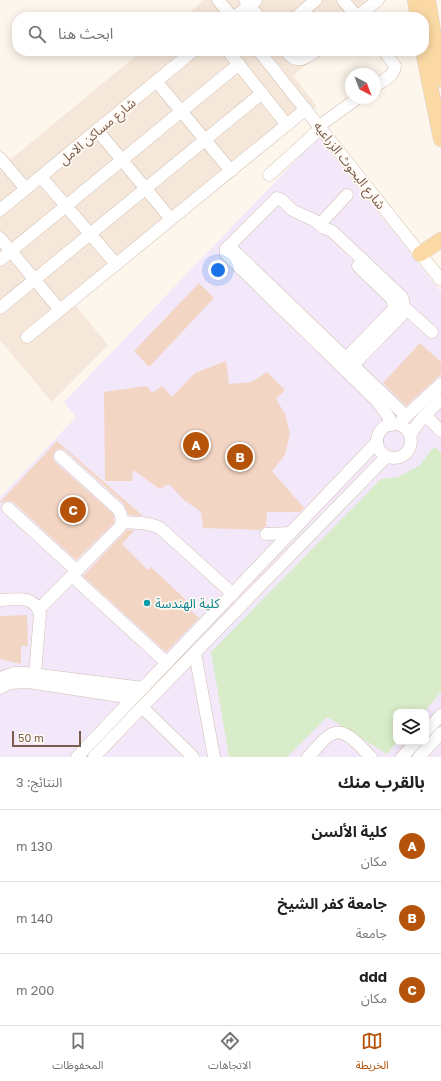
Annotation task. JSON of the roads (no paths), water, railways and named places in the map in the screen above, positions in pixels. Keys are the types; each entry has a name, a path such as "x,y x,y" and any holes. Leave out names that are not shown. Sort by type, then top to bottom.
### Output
{"main road":[{"path":"415,0 417,12"},
{"path":"428,0 441,78"},
{"path":"424,56 441,140"},
{"path":"420,254 441,240"}],"street":[{"path":"218,0 229,12"},
{"path":"302,12 316,0"},
{"path":"343,0 353,12"},
{"path":"363,12 378,0"},
{"path":"239,12 250,2 256,12"},
{"name":"شارع مساكن الامل","path":"0,210 187,56"},
{"path":"232,56 287,125"},
{"name":"شارع البحوث الزراعيه","path":"263,56 441,280"},
{"path":"291,56 298,60 310,56"},
{"path":"381,82 394,71 395,66 388,56"},
{"path":"0,260 239,64"},
{"path":"156,81 231,171"},
{"path":"0,308 262,94"},
{"path":"269,175 320,127 350,104"},
{"path":"27,337 306,110"},
{"path":"97,130 171,219"},
{"path":"0,158 26,189"},
{"path":"41,177 116,264"},
{"path":"322,226 347,195"},
{"path":"377,442 380,450 386,456 392,458 403,455 410,446 411,440 410,435 405,428 388,416 377,402 227,256 226,251 229,246 277,198 282,200 292,210 332,231 399,293 402,297 399,306"},
{"path":"0,238 60,310"},
{"path":"229,246 350,362 398,422"},
{"path":"399,306 432,332"},
{"path":"350,362 401,316 403,312 399,306"},
{"path":"77,757 234,594 377,442 379,433 386,426 398,422 441,384"},
{"path":"410,435 435,409"},
{"path":"435,409 441,431"},
{"path":"39,609 120,527 122,522 122,516 119,510 60,456"},
{"path":"94,757 386,456"},
{"path":"8,508 167,663"},
{"path":"122,522 147,523 160,528 234,594"},
{"path":"266,534 291,533"},
{"path":"0,600 27,599 39,609 40,614 35,674"},
{"path":"195,653 214,757"},
{"path":"0,678 14,673 35,674 143,688"},
{"path":"0,688 10,683 28,682 133,698"},
{"path":"142,707 193,757"},
{"path":"429,728 441,715"},
{"path":"308,757 331,734 343,732 371,757"},
{"path":"419,757 441,733"},
{"path":"402,757 413,745"}],"place":[{"name":"كلية الألسن","path":"196,445"},
{"name":"جامعة كفر الشيخ","path":"240,457"},
{"name":"ddd","path":"73,510"},
{"name":"كلية الهندسة","path":"147,603"}]}
